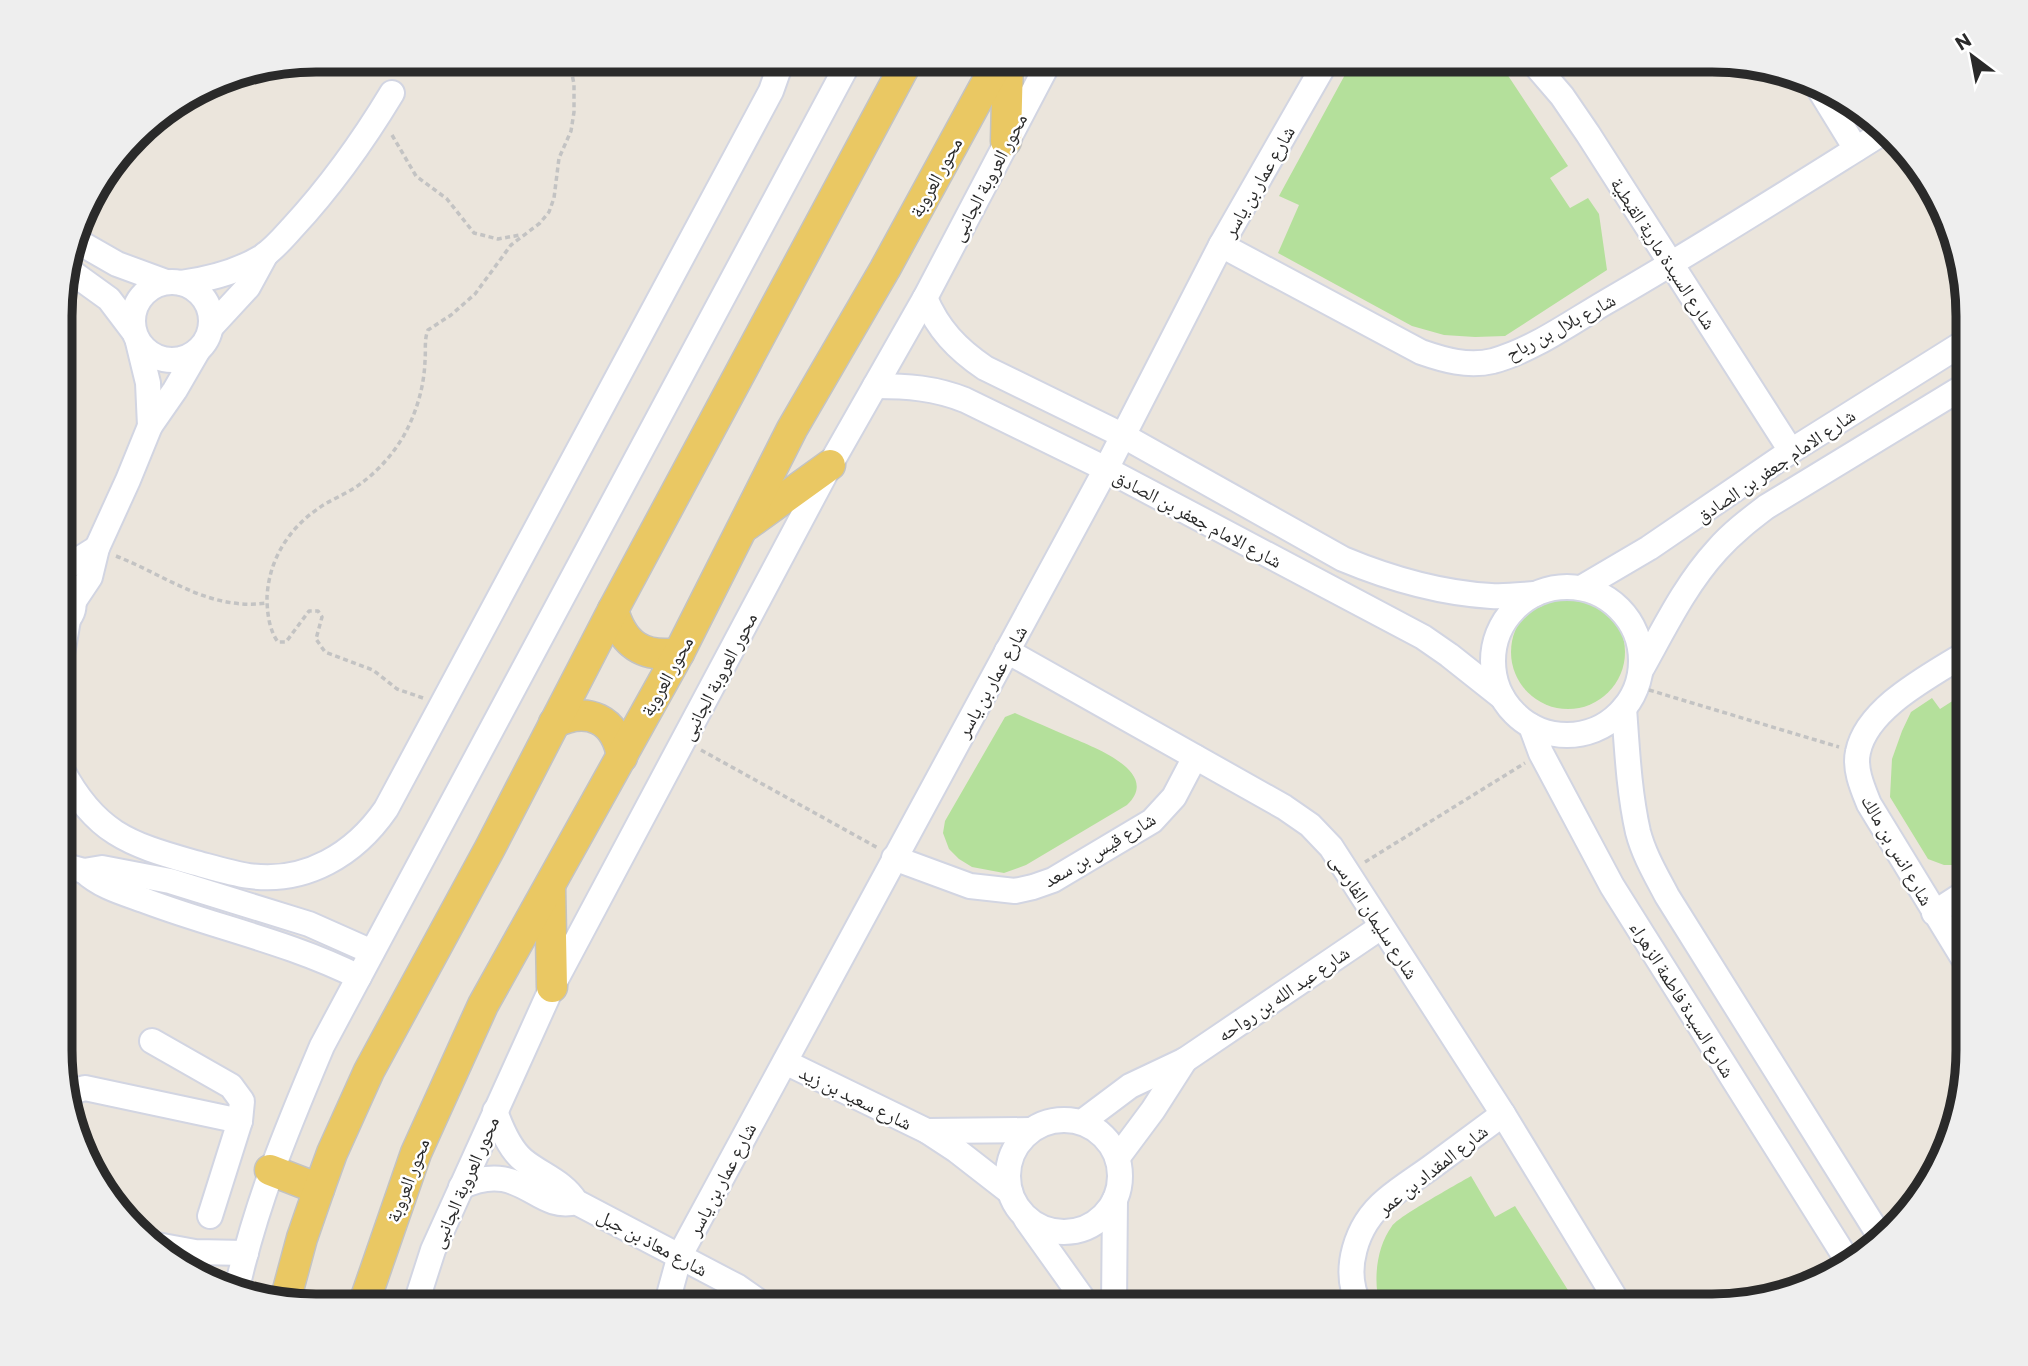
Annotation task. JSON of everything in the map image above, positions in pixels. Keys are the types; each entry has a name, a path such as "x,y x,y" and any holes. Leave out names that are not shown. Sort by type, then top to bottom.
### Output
{"main road":[{"path":"287,1292 302,1238 332,1153 369,1071 490,848 612,610 902,72"},
{"name":"محور العروبة","path":"367,1294 416,1153 483,1005 679,653 792,429 885,269 992,72"},
{"path":"1006,141 1008,72"},
{"path":"741,529 830,465"},
{"path":"612,610 618,627 629,641 644,652 662,655 679,653"},
{"path":"554,723 568,716 584,715 599,719 611,728 619,742 622,757"},
{"path":"550,885 552,987"},
{"path":"270,1170 319,1189"}],"street":[{"path":"72,786 86,809 104,825 135,844 251,876 290,875 319,866 345,852 374,825 771,91 778,72"},
{"path":"238,1281 270,1170 321,1046 844,72"},
{"name":"محور العروبة الجانبى","path":"419,1294 433,1250 552,987 830,465 925,298 1043,72"},
{"name":"شارع عمار بن ياسر","path":"669,1294 680,1255 1106,469 1221,245 1320,72"},
{"name":"شارع السيدة مارية القبطية","path":"1541,72 1581,124 1791,451"},
{"path":"211,327 248,287 266,254 330,185 392,93"},
{"path":"1826,101 1856,149"},
{"name":"شارع بلال بن رباح","path":"1221,245 1420,352 1443,360 1490,362 1512,355 1671,265 1877,136"},
{"path":"72,600 90,577 97,548 150,426 206,341 211,327 211,312 205,299 195,288 117,264 83,244"},
{"path":"150,426 148,383 132,321 138,300 146,291 174,282 226,274 266,254"},
{"path":"76,275 108,299 146,352 172,361 197,352"},
{"name":"شارع الامام جعفر بن الصادق","path":"925,298 933,317 947,337 985,368 1122,435 1343,559 1379,574 1415,584 1493,596 1535,594"},
{"name":"شارع الامام جعفر بن الصادق","path":"1581,587 1649,548 1791,451 1956,348"},
{"name":"شارع الامام جعفر بن الصادق","path":"875,386 918,387 942,391 1106,469 1423,637 1449,654 1502,697"},
{"name":"شارع الامام جعفر بن الصادق","path":"1639,678 1689,587 1716,551 1737,530 1766,507 1956,391"},
{"path":"72,564 97,548"},
{"path":"1557,587 1581,587 1602,595 1620,608 1633,626 1640,647 1639,678 1624,708 1612,720 1597,729 1564,735 1546,732 1531,726 1514,713 1502,697 1494,678 1492,659 1496,638 1504,620 1518,605 1535,594 1557,587"},
{"name":"شارع سليمان الفارسى","path":"1007,651 1284,807 1310,825 1331,847 1503,1114 1613,1294"},
{"path":"1857,753 1867,730 1887,705 1956,660"},
{"path":"1624,708 1632,796 1639,833 1648,860 1667,896 1876,1231"},
{"name":"شارع السيدة فاطمة الزهراء","path":"1531,726 1541,753 1612,886 1844,1255"},
{"name":"شارع انس بن مالك","path":"1857,753 1860,781 1869,804 1956,947"},
{"name":"شارع قيس بن سعد","path":"894,858 970,886 1015,891 1033,887 1053,880 1152,821 1174,797 1195,757"},
{"path":"73,869 102,868 170,881 309,925 372,952"},
{"path":"73,869 95,882 178,914 321,958 359,977"},
{"path":"1934,912 1956,898"},
{"name":"شارع عبد الله بن رواحه","path":"1082,1122 1130,1086 1185,1060 1381,927"},
{"path":"289,947 320,941 328,932"},
{"path":"152,1041 231,1086 242,1101 240,1121 210,1216"},
{"name":"شارع عبد الله بن رواحه","path":"1118,1157 1185,1060"},
{"name":"شارع سعيد بن زيد","path":"785,1062 927,1131 1010,1192"},
{"path":"75,1089 96,1090 240,1121"},
{"name":"شارع معاذ بن جبل","path":"495,1111 508,1141 523,1160 559,1183 576,1202 680,1255 748,1294"},
{"name":"شارع المقداد بن عمر","path":"1354,1294 1350,1270 1354,1251 1366,1224 1384,1202 1503,1114"},
{"path":"1080,1294 1015,1205 1010,1192 1008,1164 1013,1151 1031,1130 1047,1122 1065,1119 1082,1122 1098,1130 1110,1142 1118,1157 1121,1171 1115,1199 1114,1294"},
{"name":"شارع سعيد بن زيد","path":"927,1131 1031,1130"},
{"name":"شارع معاذ بن جبل","path":"461,1187 478,1180 501,1178 515,1181 555,1203 576,1202"},
{"path":"1024,1215 1036,1225 1051,1231 1066,1232 1081,1229 1101,1217 1115,1199"},
{"path":"195,1262 246,1254"}],"path":[{"path":"440,707 415,694 397,689 373,670 325,652 316,639 322,617 318,611 309,611 286,642 278,642 270,621 268,583 285,540 295,527 319,508 372,475 403,437 421,392 428,330 475,294 511,245 545,218 554,198 559,158 571,131 575,98 571,72"},
{"path":"379,115 416,176 447,199 474,233 498,239 522,234"},
{"path":"97,548 139,565 193,593 237,604 267,603"},
{"path":"1639,678 1857,753"},
{"path":"684,740 894,858"},
{"path":"1348,872 1541,753"}],"green space":[{"path":"1346,72 1505,72 1568,166 1550,178 1570,208 1588,198 1599,214 1607,270 1505,336 1444,335 1412,326 1278,253 1299,205 1279,196"},
{"path":"1568,595 1590,599 1608,612 1621,630 1625,652 1621,674 1608,692 1590,705 1568,709 1546,705 1528,692 1515,674 1511,652 1515,630 1528,612 1546,599"},
{"path":"1932,698 1940,709 1956,699 1956,865 1944,865 1928,859 1890,797 1892,759 1911,712"},
{"path":"1015,713 1094,747 1120,762 1136,782 1136,793 1127,805 1026,865 1004,873 972,867 959,859 949,849 943,833 945,821 1005,717"},
{"path":"1471,1176 1495,1217 1515,1206 1570,1294 1378,1294 1377,1265 1382,1244 1392,1226 1416,1208"}]}
